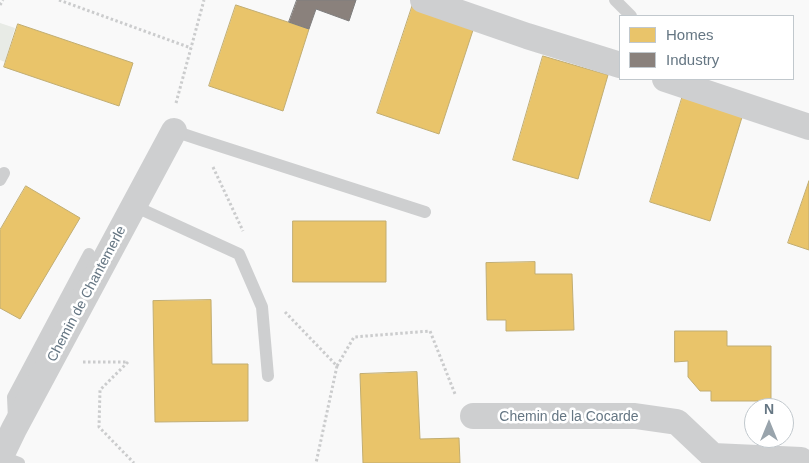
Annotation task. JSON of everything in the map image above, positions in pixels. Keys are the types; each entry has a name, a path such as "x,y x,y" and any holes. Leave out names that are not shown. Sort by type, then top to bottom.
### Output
{"street":[{"path":"423,0 527,36 619,65"},
{"path":"670,80 809,127"},
{"name":"Chemin de Chantemerle","path":"7,459 14,429 174,131"},
{"name":"Chemin de la Cocarde","path":"473,416 635,416 677,422 713,456 803,454"}],"lane":[{"path":"615,0 631,15"},
{"path":"174,131 425,212"},
{"path":"134,206 239,254 262,307 268,376"},
{"path":"14,429 13,397 89,254"}],"path":[{"path":"0,4 3,0"},
{"path":"59,0 191,48"},
{"path":"174,131 176,106 204,0"},
{"path":"337,366 354,337 430,331 461,410 473,416"},
{"path":"50,362 128,362 100,390 99,427 134,463"}],"shaded area":[{"path":"0,23 15,28 5,62 0,60"}],"building: Homes":[{"path":"413,4 475,24 439,134 377,113"},
{"path":"236,5 309,29 283,111 209,86"},
{"path":"18,24 133,63 119,106 4,67"},
{"path":"543,56 608,75 578,179 513,160"},
{"path":"683,95 743,114 710,221 650,202"},
{"path":"809,181 809,250 788,243"},
{"path":"26,186 80,218 20,319 0,308 0,230"},
{"path":"293,221 386,221 386,282 293,282"},
{"path":"535,262 535,274 572,274 574,330 506,331 506,320 487,320 486,263"},
{"path":"211,300 212,364 248,364 248,421 155,422 153,301"},
{"path":"675,331 727,331 727,346 771,346 771,398 744,398 744,401 711,401 711,391 700,391 688,377 688,361 675,362"},
{"path":"417,372 420,439 459,438 460,463 363,463 360,374"}],"building: Industry":[{"path":"297,0 356,0 349,21 316,9 309,29 289,22"}]}
